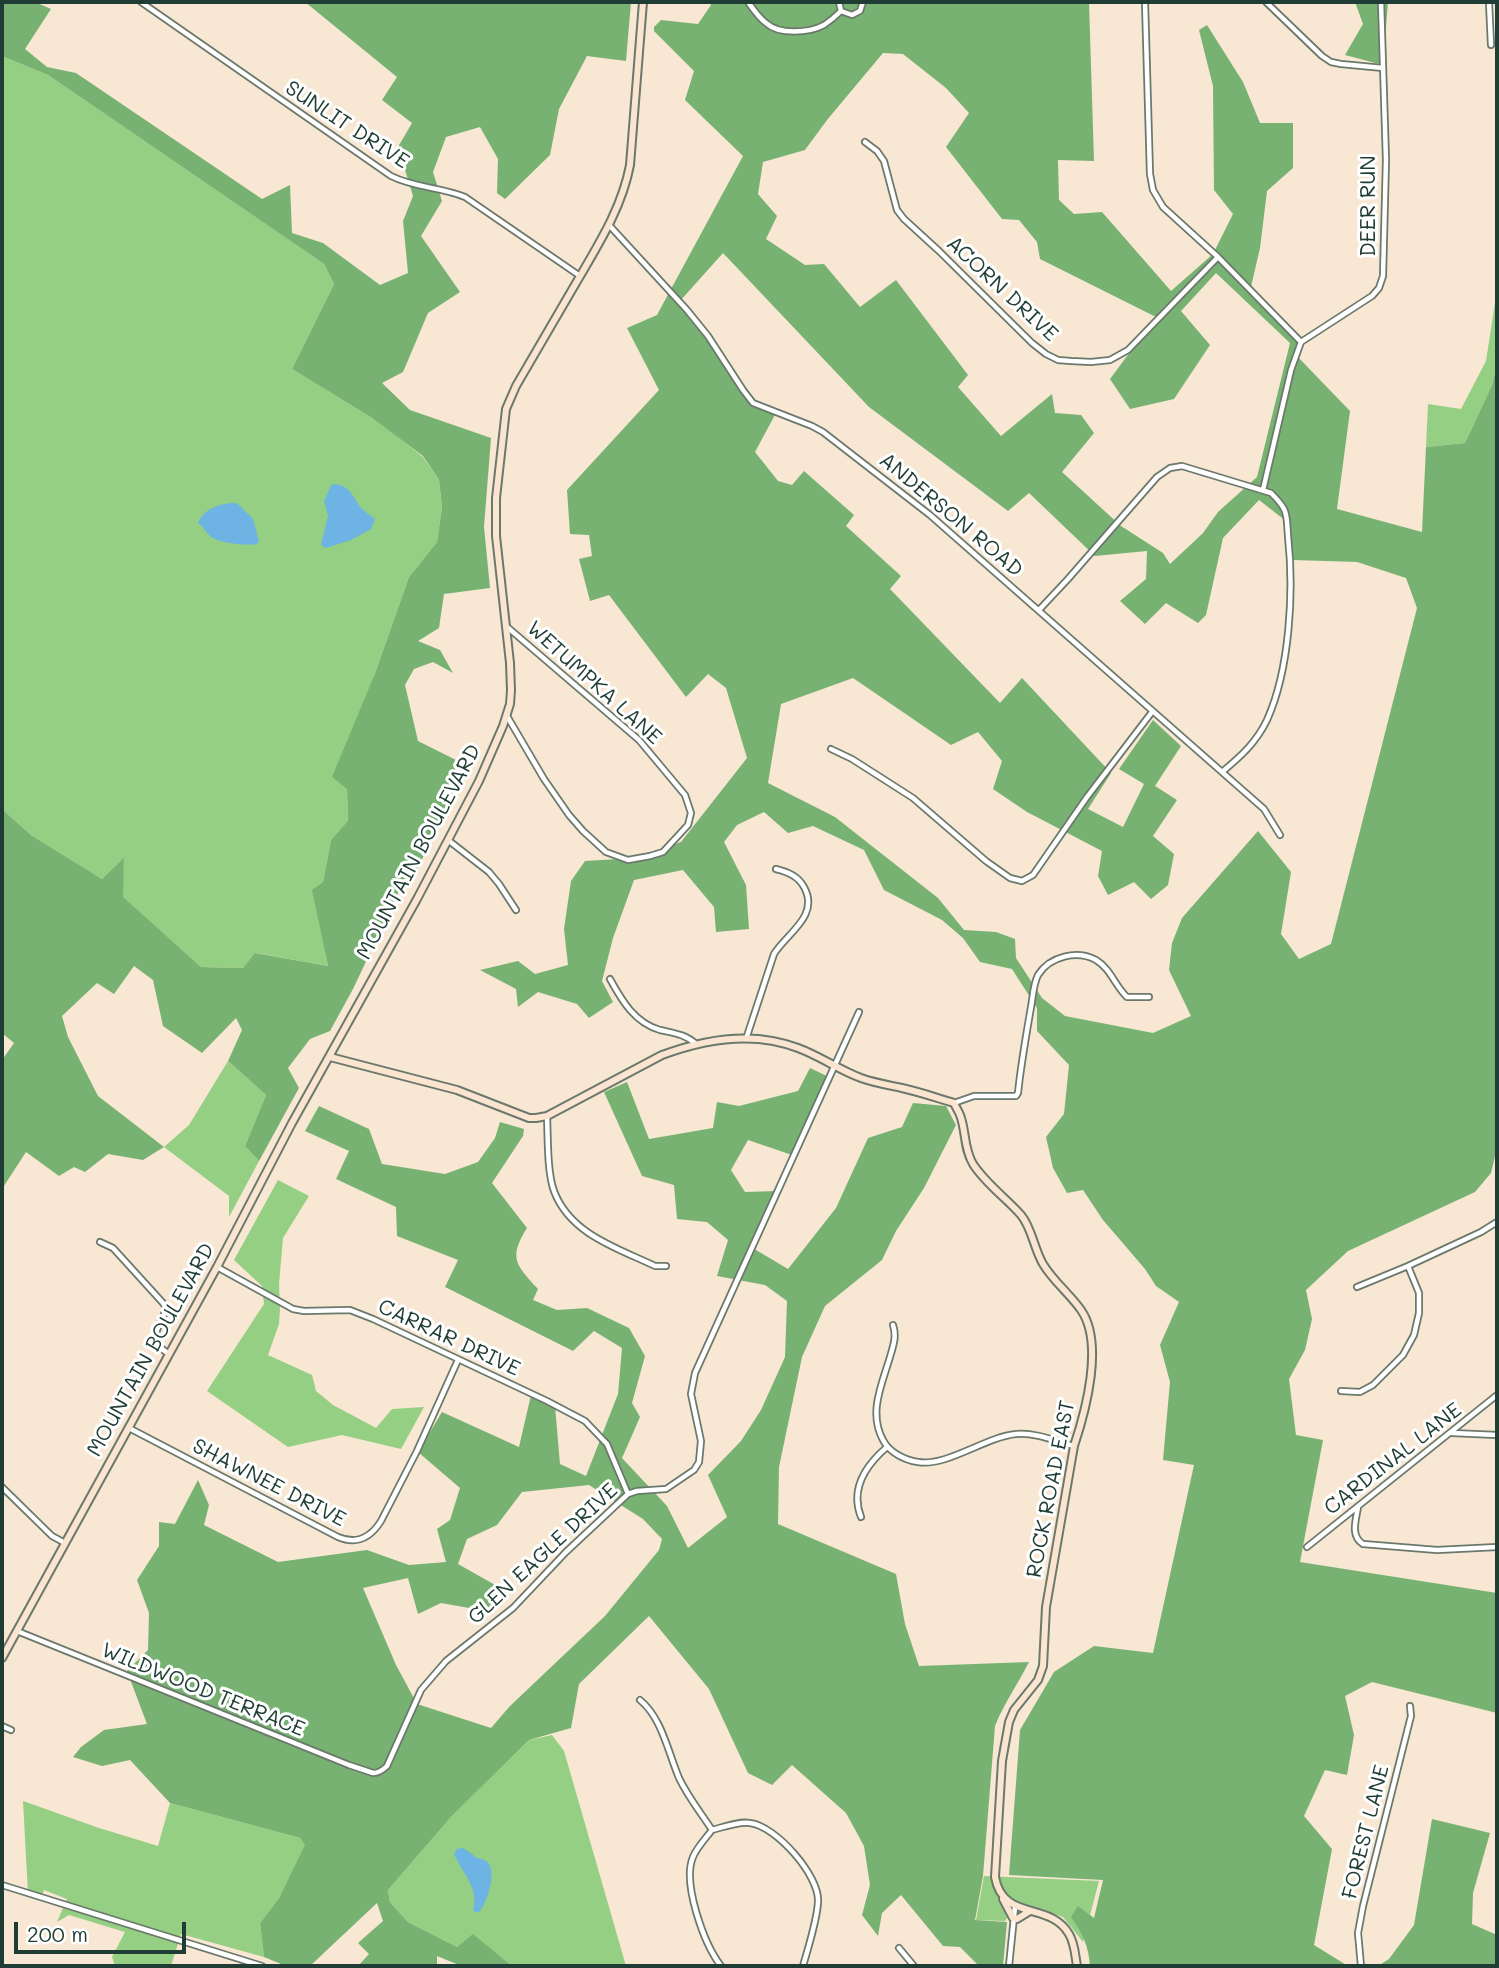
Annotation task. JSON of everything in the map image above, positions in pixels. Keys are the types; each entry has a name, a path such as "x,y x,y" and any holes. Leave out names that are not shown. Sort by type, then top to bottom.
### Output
{"street":[{"name":"SUNLIT DRIVE","path":"142,2 391,177 465,197 580,276"},
{"name":"MOUNTAIN BOULEVARD","path":"2,1658 479,781 506,715 512,690 496,536 496,498 506,409 516,386 620,202 630,165 643,2"},
{"path":"748,2 762,21 777,30 816,28 841,11"},
{"path":"839,2 841,11 848,15 856,14 862,8 863,2"},
{"path":"1145,2 1150,174 1153,191 1163,207 1218,257 1301,342 1263,490"},
{"path":"1266,2 1331,62 1383,68"},
{"name":"DEER RUN","path":"1301,342 1372,296 1379,288 1383,276 1386,160 1381,2"},
{"path":"1489,2 1491,45"},
{"name":"ACORN DRIVE","path":"865,142 877,151 884,161 897,210 904,219 1032,343 1058,360 1091,362 1116,358 1128,350 1218,257"},
{"name":"ANDERSON ROAD","path":"608,224 687,310 753,403 812,426 835,440 930,515 1264,809 1280,835"},
{"path":"1039,610 1141,494 1170,468 1182,466 1270,493 1286,512 1291,575 1286,649 1276,696 1262,729 1245,752 1222,772"},
{"name":"WETUMPKA LANE","path":"505,625 639,740 685,795 691,813 688,825 663,852 628,860 606,852 569,815 506,715"},
{"path":"831,749 852,759 913,798 986,861 1010,878 1023,881 1033,875 1087,797 1152,712"},
{"path":"447,840 489,873 516,910"},
{"path":"746,1039 774,954 802,922 808,910 808,897 802,884 792,875 776,869"},
{"path":"330,1057 457,1090 529,1118 547,1116 662,1055 719,1040 771,1040 798,1047 859,1077 954,1103 974,1096 1016,1096 1035,982 1051,964 1071,954 1083,955 1102,965 1127,997 1149,997"},
{"path":"610,979 626,1007 638,1017 654,1028 689,1038 696,1045"},
{"path":"834,1065 859,1012"},
{"name":"GLEN EAGLE DRIVE","path":"379,1772 387,1766 421,1690 446,1661 513,1608 566,1552 628,1494 666,1489 694,1470 699,1462 701,1440 691,1394 695,1373 834,1065"},
{"name":"ROCK ROAD EAST","path":"954,1103 961,1118 969,1156 975,1167 1025,1221 1044,1265 1082,1311 1090,1338 1090,1370 1082,1420 1073,1446 1046,1607 1043,1666 1038,1680 1014,1710 1007,1730 1002,1761 995,1877 1000,1894"},
{"path":"547,1116 551,1179 562,1207 572,1220 591,1236 655,1266 666,1266"},
{"path":"1357,1287 1408,1266 1495,1223 1497,1230"},
{"path":"100,1242 113,1248 163,1303 166,1308 155,1334 155,1342 169,1354"},
{"path":"1341,1391 1360,1392 1373,1385 1403,1355 1414,1335 1419,1313 1419,1293 1408,1266"},
{"name":"CARRAR DRIVE","path":"217,1267 275,1301 293,1308 304,1311 350,1310 373,1319 585,1421 607,1444 628,1494"},
{"path":"893,1325 895,1339 876,1412 878,1429 887,1447 908,1460 926,1463 1013,1434 1030,1435 1073,1446"},
{"name":"SHAWNEE DRIVE","path":"129,1427 338,1537 355,1541 364,1539 381,1521 417,1451 458,1360"},
{"name":"CARDINAL LANE","path":"1307,1547 1497,1395"},
{"path":"1451,1433 1497,1435"},
{"path":"861,1517 857,1502 864,1474 870,1463 887,1447"},
{"path":"2,1488 52,1536 65,1544"},
{"path":"1358,1507 1354,1532 1360,1543 1437,1550 1497,1547"},
{"name":"WILDWOOD TERRACE","path":"17,1631 349,1765 373,1773 379,1772"},
{"path":"640,1700 655,1716 680,1780 712,1830"},
{"name":"FOREST LANE","path":"1361,1966 1358,1933 1363,1906 1411,1716 1410,1706"},
{"path":"2,1726 11,1730"},
{"path":"721,1966 706,1942 689,1880 693,1855 712,1830 748,1822 781,1839 816,1885 818,1901 803,1966"},
{"path":"2,1885 262,1966"},
{"path":"1000,1894 1017,1907 1046,1915 1062,1925 1073,1943 1077,1966"},
{"path":"1000,1894 1015,1919"},
{"path":"1009,1966 1017,1907"},
{"path":"1015,1919 1030,1911"},
{"path":"900,1948 914,1966"}],"green space":[{"path":"2,2 35,2 51,9 25,49 47,67 76,73 262,199 290,185 292,233 323,243 380,285 408,273 403,221 413,196 398,147 412,123 382,100 397,77 305,2 631,2 626,61 587,56 559,109 550,155 505,199 497,193 498,159 480,127 446,137 433,172 442,201 421,236 460,292 428,313 403,372 382,383 410,410 491,438 484,527 490,588 444,594 439,628 418,641 440,650 453,673 433,662 414,669 405,685 418,741 470,767 408,886 403,883 330,1031 310,1039 288,1068 299,1088 259,1161 245,1146 266,1095 228,1061 242,1030 236,1018 202,1053 163,1026 153,980 134,966 114,994 97,983 62,1016 68,1037 98,1096 164,1147 143,1160 108,1154 85,1172 74,1167 59,1176 26,1152 2,1189 2,1060 14,1043 2,1033 2,809 31,835 102,879 124,858 123,897 201,967 243,968 255,953 328,966 312,890 323,882 331,840 348,821 347,789 332,777 374,676 409,577 437,542 442,507 439,480 423,456 372,418 292,369 334,284 324,264 48,75 2,56"},
{"path":"709,2 1089,2 1094,161 1058,160 1059,200 1074,214 1102,212 1171,291 1213,254 1233,214 1214,190 1213,86 1199,30 1207,25 1243,82 1260,123 1293,123 1293,168 1267,191 1260,248 1250,291 1298,342 1295,354 1350,411 1337,509 1422,532 1426,447 1465,443 1492,385 1497,364 1497,1148 1491,1173 1475,1192 1348,1251 1306,1290 1312,1319 1305,1350 1289,1379 1296,1435 1323,1440 1300,1562 1497,1593 1497,1713 1372,1682 1345,1696 1354,1735 1347,1775 1325,1770 1304,1816 1332,1849 1314,1945 1348,1966 1090,1966 1084,1940 1071,1917 1078,1906 1094,1918 1103,1880 1009,1875 1020,1730 1054,1672 1094,1646 1153,1653 1194,1465 1163,1460 1170,1382 1160,1345 1179,1302 1156,1286 1103,1220 1083,1190 1067,1193 1053,1168 1046,1137 1064,1114 1069,1065 1037,1031 1037,1008 1012,969 980,962 963,938 942,920 884,890 864,850 813,826 788,833 764,812 737,825 724,842 746,885 749,929 716,932 714,907 683,870 634,880 613,938 602,981 613,1002 589,1018 577,1004 538,992 518,1007 516,989 480,970 518,961 535,974 568,965 564,929 571,881 585,861 635,858 681,842 747,758 726,688 708,674 686,697 609,595 590,601 579,559 592,556 589,535 570,534 567,490 659,390 627,328 657,315 743,156 685,100 694,71 654,31 654,27 661,20 698,24 711,5","holes":["883,53 903,54 946,88 969,113 946,147 1002,219 1019,220 1037,242 1040,259 1156,317 1110,379 1130,409 1174,399 1210,345 1181,311 1216,273 1290,343 1257,477 1218,512 1203,533 1170,564 1163,553 1121,526 1062,472 1094,433 1081,415 1055,413 1052,394 1001,436 958,387 968,375 896,280 860,307 824,264 805,265 766,239 777,216 758,194 763,162 805,150","723,253 869,407 1008,511 1029,493 1095,556 1147,551 1146,579 1120,601 1145,624 1166,603 1198,623 1206,615 1223,538 1259,500 1286,521 1293,560 1357,562 1406,578 1417,608 1331,944 1299,959 1281,934 1291,872 1258,831 1182,918 1172,943 1169,970 1191,1016 1153,1033 1065,1016 1042,998 1016,958 1015,939 996,932 964,930 938,898 835,817 768,783 781,704 853,678 951,745 978,732 1002,761 993,789 1027,812 1102,851 1098,876 1108,895 1134,882 1151,899 1168,885 1174,854 1153,836 1177,800 1155,786 1181,746 1153,720 1119,769 1144,784 1123,827 1088,809 1111,773 1022,678 1000,703 890,589 901,576 846,526 854,515 804,471 792,485 778,481 755,452 776,413 744,393 680,301"]},
{"path":"1355,2 1388,2 1383,65 1345,55 1363,24"},
{"path":"2,56 48,75 324,264 334,284 292,369 398,437 423,457 439,480 442,507 437,542 409,577 374,676 347,789 348,822 331,840 323,882 313,890 328,966 256,953 243,968 201,967 122,897 124,859 102,879 31,835 2,809"},
{"path":"1497,290 1497,364 1492,385 1465,443 1426,447 1428,404 1461,409 1486,361"},
{"path":"228,1061 266,1095 245,1146 259,1161 229,1217 229,1196 164,1147 189,1125"},
{"path":"810,1068 829,1077 792,1155 748,1140 731,1170 745,1192 777,1191 751,1247 788,1269 836,1208 868,1138 902,1127 913,1103 946,1106 956,1125 924,1188 896,1231 882,1260 825,1306 802,1357 779,1467 778,1524 896,1574 905,1624 919,1666 1029,1662 995,1726 983,1876 975,1920 1007,1922 1003,1966 979,1966 960,1947 943,1946 901,1895 882,1913 878,1936 862,1915 870,1885 864,1846 846,1813 792,1765 772,1785 748,1773 709,1689 649,1616 579,1684 571,1728 529,1740 452,1816 388,1890 390,1902 408,1922 457,1947 473,1934 512,1966 459,1966 437,1956 437,1966 358,1966 369,1954 358,1943 383,1921 377,1903 310,1966 286,1966 264,1957 260,1923 279,1898 305,1845 300,1838 170,1803 130,1760 102,1766 73,1757 81,1747 104,1730 147,1724 127,1671 148,1650 149,1613 137,1580 159,1546 159,1522 175,1524 198,1480 209,1505 204,1525 278,1562 367,1550 409,1565 446,1562 437,1529 450,1520 460,1488 418,1452 442,1412 519,1447 531,1395 555,1406 560,1464 586,1476 618,1394 622,1348 594,1331 573,1351 445,1287 458,1260 397,1236 396,1207 336,1179 349,1151 305,1131 319,1106 369,1129 382,1164 445,1174 478,1162 495,1138 500,1122 524,1129 523,1136 492,1183 527,1228 518,1247 517,1261 524,1274 538,1289 533,1300 557,1310 587,1308 629,1328 645,1356 632,1403 640,1417 622,1458 667,1506 688,1548 727,1517 708,1475 741,1441 761,1410 785,1357 787,1301 765,1285 717,1276 728,1240 707,1222 677,1219 674,1185 642,1176 604,1092 627,1082 649,1139 713,1128 717,1102 739,1106 798,1091","holes":["589,1485 643,1519 662,1539 659,1550 605,1616 510,1706 491,1728 417,1704 396,1665 363,1588 408,1578 418,1614 441,1603 492,1612 504,1590 458,1564 467,1539 497,1525 522,1492"]},
{"path":"278,1180 309,1196 283,1238 279,1324 268,1355 312,1375 316,1391 333,1405 376,1428 392,1409 424,1407 401,1449 342,1435 288,1447 207,1391 264,1304 262,1286 234,1260"},
{"path":"552,1735 564,1751 626,1966 512,1966 473,1935 457,1947 408,1922 390,1902 388,1890 452,1816 529,1740"},
{"path":"23,1801 158,1846 170,1803 300,1838 306,1845 279,1898 260,1923 264,1957 181,1934 171,1966 115,1966 112,1957 125,1932 69,1915 57,1922 67,1899 44,1890 41,1898 28,1894"},
{"path":"1432,1819 1490,1833 1473,1893 1472,1924 1497,1935 1497,1966 1378,1966 1389,1959 1414,1925"},
{"path":"984,1876 1099,1881 1083,1942 1063,1917 1017,1902 1005,1921 976,1920"}],"water":[{"path":"332,484 346,488 361,508 375,519 371,529 351,540 326,548 321,545 328,516 324,501"},
{"path":"237,503 253,519 259,541 257,544 219,540 210,536 198,523 204,514 214,507"},
{"path":"463,1848 485,1860 491,1867 490,1888 479,1912 473,1910 475,1903 472,1888 454,1854 457,1849"}]}
